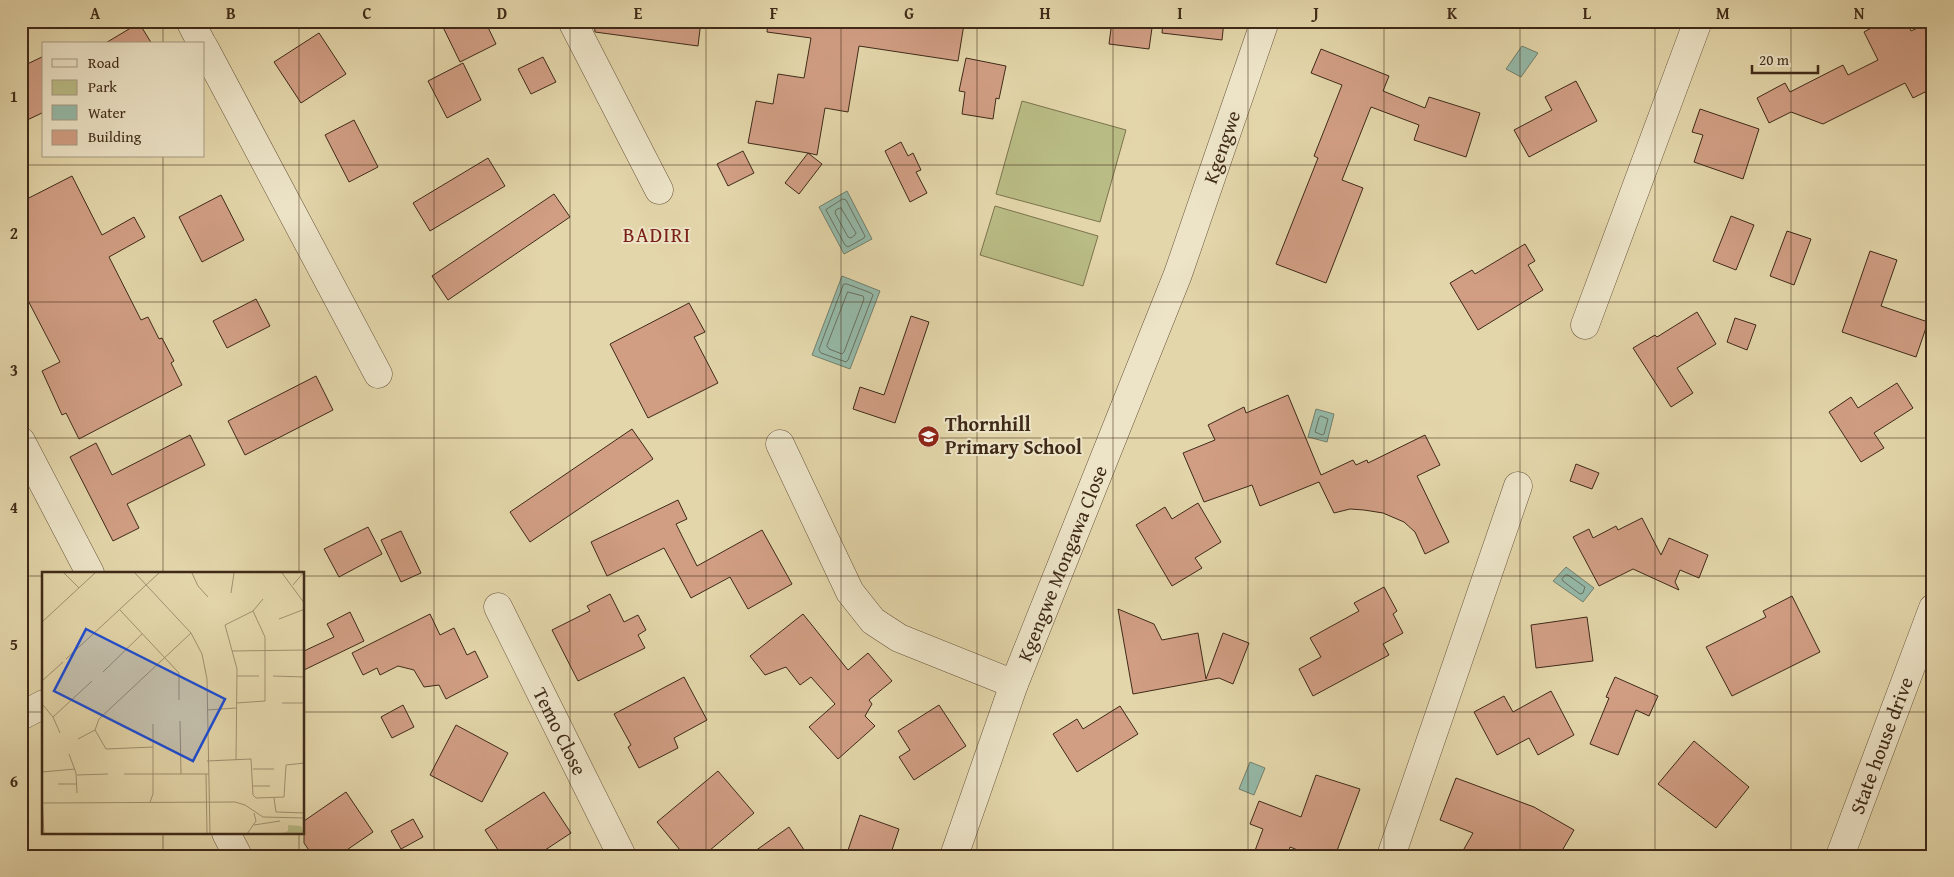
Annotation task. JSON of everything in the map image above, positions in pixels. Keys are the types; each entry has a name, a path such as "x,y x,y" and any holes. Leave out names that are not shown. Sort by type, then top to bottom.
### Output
{"street":[{"path":"190,21 201,42"},
{"path":"572,21 658,190"},
{"name":"Kgengwe","path":"1178,274 1265,21"},
{"path":"1585,325 1698,21"},
{"path":"205,49 378,374"},
{"name":"Kgengwe Mongawa Close","path":"954,856 1014,684 1178,274"},
{"path":"21,441 89,572"},
{"path":"780,444 850,592 873,621 899,638 1014,684"},
{"path":"1391,856 1518,486"},
{"name":"Temo Close","path":"498,607 622,856"},
{"name":"State house drive","path":"1840,856 1933,608"},
{"path":"21,716 42,705"},
{"path":"227,834 238,856"}],"green space":[{"path":"1022,101 1126,130 1100,222 996,194"},
{"path":"995,206 1098,236 1083,286 980,255"}],"water":[{"path":"1522,46 1538,53 1521,77 1506,69"},
{"path":"847,191 872,239 844,254 819,207"},
{"path":"842,276 880,291 850,369 812,355"},
{"path":"1316,409 1334,414 1327,442 1308,437"},
{"path":"1566,567 1594,588 1583,602 1553,581"},
{"path":"1250,762 1265,768 1254,795 1239,789"}],"building":[{"path":"440,21 485,21 496,44 460,62"},
{"path":"594,21 701,21 698,46 595,32"},
{"path":"768,21 949,21 964,24 958,61 859,46 848,112 825,108 817,155 748,143 756,101 773,104 778,74 804,78 811,38 767,32"},
{"path":"1112,21 1153,21 1149,49 1109,44"},
{"path":"1163,21 1224,21 1222,40 1162,33"},
{"path":"1884,21 1906,21 1911,31 1933,21 1933,88 1913,98 1905,83 1823,124 1791,112 1769,123 1757,98 1785,83 1790,92 1843,65 1848,75 1878,60 1864,32"},
{"path":"139,23 151,42 107,42"},
{"path":"319,33 346,74 301,103 274,62"},
{"path":"1321,49 1389,76 1383,91 1425,108 1429,97 1480,113 1466,157 1414,140 1419,125 1371,107 1342,180 1363,188 1326,283 1276,264 1318,158 1314,156 1342,85 1311,73"},
{"path":"42,57 42,113 21,123 21,67"},
{"path":"543,57 556,82 531,94 518,69"},
{"path":"966,58 1006,66 999,99 996,98 993,119 962,114 965,92 959,91"},
{"path":"463,63 481,100 447,118 428,81"},
{"path":"1576,81 1597,121 1529,157 1514,130 1552,110 1545,97"},
{"path":"1700,109 1759,129 1743,179 1694,162 1703,135 1692,132"},
{"path":"354,120 378,167 349,182 325,135"},
{"path":"901,142 908,156 913,153 921,170 916,172 927,193 910,202 885,151"},
{"path":"743,151 754,173 728,186 717,164"},
{"path":"808,153 822,164 799,194 785,183"},
{"path":"488,158 505,186 430,231 413,203"},
{"path":"72,176 102,235 134,217 145,237 109,257 141,320 148,317 159,339 162,338 174,361 171,363 182,385 79,439 66,413 62,415 42,371 60,362 21,287 21,202"},
{"path":"554,194 570,217 448,300 432,276"},
{"path":"221,195 244,240 202,262 179,217"},
{"path":"1731,216 1754,225 1736,270 1713,261"},
{"path":"1787,231 1811,239 1794,285 1770,276"},
{"path":"1525,244 1535,261 1528,265 1543,290 1478,330 1450,283 1472,270 1475,274"},
{"path":"1870,251 1897,260 1881,306 1928,322 1916,357 1842,332"},
{"path":"256,299 270,326 227,348 213,321"},
{"path":"689,303 705,332 694,337 718,383 648,418 610,344"},
{"path":"1697,312 1716,344 1677,368 1693,393 1671,407 1633,348 1655,335 1657,337"},
{"path":"911,316 929,322 895,423 853,409 860,387 884,395"},
{"path":"1735,318 1756,325 1747,350 1727,342"},
{"path":"316,376 333,410 245,455 228,421"},
{"path":"1897,383 1913,408 1874,433 1884,448 1861,462 1829,412 1851,397 1858,408"},
{"path":"1288,395 1321,475 1353,460 1356,465 1367,460 1368,463 1425,435 1440,465 1417,476 1449,542 1425,554 1415,532 1404,522 1383,513 1364,510 1350,509 1334,513 1319,482 1260,506 1252,485 1204,502 1183,453 1215,440 1208,425 1244,407 1246,413"},
{"path":"632,429 653,459 530,542 510,512"},
{"path":"190,435 205,465 127,504 139,528 113,541 70,457 96,443 112,475"},
{"path":"1576,464 1599,473 1592,489 1570,481"},
{"path":"678,500 687,519 676,524 697,566 762,530 792,584 748,609 730,577 691,598 664,548 607,576 591,542"},
{"path":"1198,503 1221,542 1195,558 1202,568 1172,586 1136,525 1165,507 1172,519"},
{"path":"1642,518 1661,555 1669,538 1708,555 1699,578 1680,570 1675,582 1679,590 1633,569 1599,586 1573,537 1589,529 1593,538 1616,526 1618,530"},
{"path":"368,527 382,554 339,577 324,549"},
{"path":"401,531 421,573 401,582 381,540"},
{"path":"1384,587 1397,611 1393,614 1403,633 1383,644 1389,655 1313,696 1299,669 1321,657 1310,638 1359,611 1354,603"},
{"path":"610,594 624,622 638,615 646,630 638,635 645,648 578,681 552,630 590,611 587,606"},
{"path":"1792,596 1820,652 1732,696 1706,647 1766,617 1763,611"},
{"path":"1118,609 1154,624 1162,640 1198,633 1206,679 1223,633 1249,643 1233,684 1219,678 1133,694"},
{"path":"350,612 364,641 305,670 305,651 334,637 327,624"},
{"path":"430,614 440,635 454,628 467,655 475,651 488,677 446,699 439,685 424,687 414,670 398,666 380,675 377,668 363,675 352,653"},
{"path":"803,614 848,670 868,653 892,681 869,700 872,704 865,716 875,726 838,759 809,727 835,704 811,677 800,685 786,667 765,675 750,656"},
{"path":"1587,617 1593,661 1536,668 1531,625"},
{"path":"684,677 707,720 674,738 678,748 639,768 628,747 631,745 614,714"},
{"path":"1615,677 1658,696 1649,716 1636,710 1618,755 1590,744 1609,698 1606,697"},
{"path":"1551,691 1574,735 1538,755 1529,738 1497,755 1474,712 1504,696 1513,712"},
{"path":"403,705 414,727 392,738 381,717"},
{"path":"939,705 966,746 914,780 899,757 910,750 898,731"},
{"path":"1120,706 1138,734 1077,772 1053,734 1077,719 1083,729"},
{"path":"456,725 508,753 482,802 430,775"},
{"path":"1694,741 1749,787 1716,828 1658,784"},
{"path":"718,771 754,813 703,856 685,856 657,822"},
{"path":"1316,775 1360,789 1335,856 1313,856 1290,847 1287,856 1253,856 1263,829 1250,824 1259,801 1301,817"},
{"path":"1456,778 1534,807 1574,830 1559,856 1460,856 1473,833 1440,820"},
{"path":"346,792 373,832 338,856 313,856 304,843 305,820"},
{"path":"544,792 571,833 536,856 502,856 485,830"},
{"path":"860,815 899,829 890,856 846,856"},
{"path":"413,819 423,837 401,849 391,831"},
{"path":"789,827 808,856 748,856"}],"place":[{"name":"Thornhill Primary School","path":"929,436"}],"district":[{"name":"BADIRI","path":"657,235"}]}
